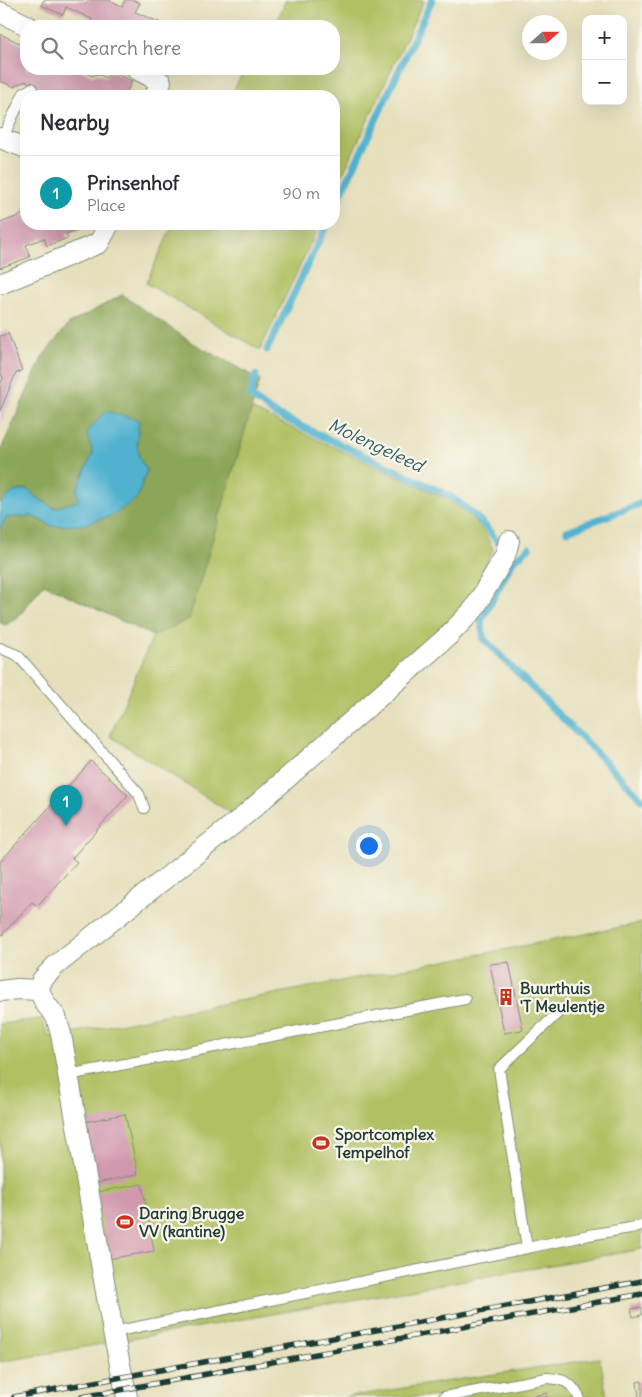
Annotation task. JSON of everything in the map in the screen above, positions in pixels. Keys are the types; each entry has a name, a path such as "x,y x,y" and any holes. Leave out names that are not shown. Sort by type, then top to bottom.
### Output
{"street":[{"path":"0,12 20,22"},
{"path":"148,75 161,82 158,90"},
{"path":"1,140 20,146"},
{"path":"0,284 99,244 106,230"},
{"path":"126,1397 61,1034 56,1017 45,1003 39,990 42,980 55,966 245,815 448,636 474,609 505,556 510,541"},
{"path":"0,991 17,989 39,990"}],"lane":[{"path":"1,140 20,99"},
{"path":"0,648 17,655 34,673 139,794 144,808"},
{"path":"68,1075 465,1000"},
{"path":"527,1248 499,1069 563,1008"},
{"path":"114,1332 642,1226"},
{"path":"444,1397 547,1378 561,1379 574,1388 579,1397"}],"shaded area":[{"path":"9,329 25,370 0,425 0,332"}],"green space":[{"path":"286,0 424,0 340,180 340,90 234,90 241,75 340,75 340,20 277,20"},
{"path":"170,230 317,230 260,350 146,283"},
{"path":"122,295 191,342 260,380 251,409 449,500 470,516 480,527 493,549 470,603 234,815 110,736 153,636 44,584 18,617 6,625 0,623 0,452 43,356 69,324"},
{"path":"122,295 191,342 260,380 189,619 153,636 44,584 18,617 6,625 0,623 0,530 6,518 32,516 52,526 137,498 147,470 138,453 139,421 87,433 93,453 77,489 78,501 55,508 39,499 27,489 13,492 0,504 0,452 43,356 69,324"},
{"name":"Sportcomplex Tempelhof","path":"642,923 642,1249 0,1362 0,1024 40,1019 50,1037"},
{"path":"600,1358 607,1397 345,1397"}],"water":[{"path":"105,411 139,420 138,453 147,470 137,498 113,515 82,525 52,526 32,516 6,518 0,530 0,504 13,492 27,489 39,499 55,508 78,501 77,489 93,453 87,433"}],"building":[{"path":"44,0 109,0 122,6 125,0 134,0 140,3 135,12 154,20 91,20 66,7 63,15 41,5"},
{"path":"0,34 20,43 20,75 100,75 106,78 108,75 119,75 132,81 128,90 32,90 26,81 15,87 0,81"},
{"path":"20,216 20,230 77,230 66,234 68,238 47,246 44,238 26,245 30,257 0,268 0,223"},
{"path":"8,333 22,371 16,373 0,411 0,385 3,378 0,371 0,336"},
{"path":"91,761 128,795 72,858 77,862 37,906 32,902 0,937 0,862"},
{"name":"Buurthuis 'T Meulentje","path":"509,962 523,1030 504,1033 490,964"},
{"path":"125,1114 138,1174 97,1183 84,1122"},
{"name":"Daring Brugge VV (kantine)","path":"142,1184 154,1251 108,1259 97,1192"},
{"path":"642,1307 642,1315 633,1317 631,1309"},
{"path":"642,1381 642,1397 639,1397 637,1382"},
{"path":"547,1393 547,1397 532,1396"}],"waterway":[{"name":"Molengeleed","path":"340,196 432,0"},
{"name":"Molengeleed","path":"267,350 324,230"},
{"name":"Molengeleed","path":"256,375 250,396 275,414 450,496 477,517 498,543"},
{"path":"567,531 642,503"},
{"name":"Molengeleed","path":"529,548 513,561 481,621 484,639 642,799"}],"railway":[{"path":"14,1397 642,1281"},
{"path":"82,1397 642,1294"}],"place":[{"name":"Prinsenhof","path":"66,826"},
{"name":"Buurthuis 'T Meulentje","path":"506,997"},
{"name":"Sportcomplex Tempelhof","path":"321,1143"},
{"name":"Daring Brugge VV (kantine)","path":"125,1222"}]}
